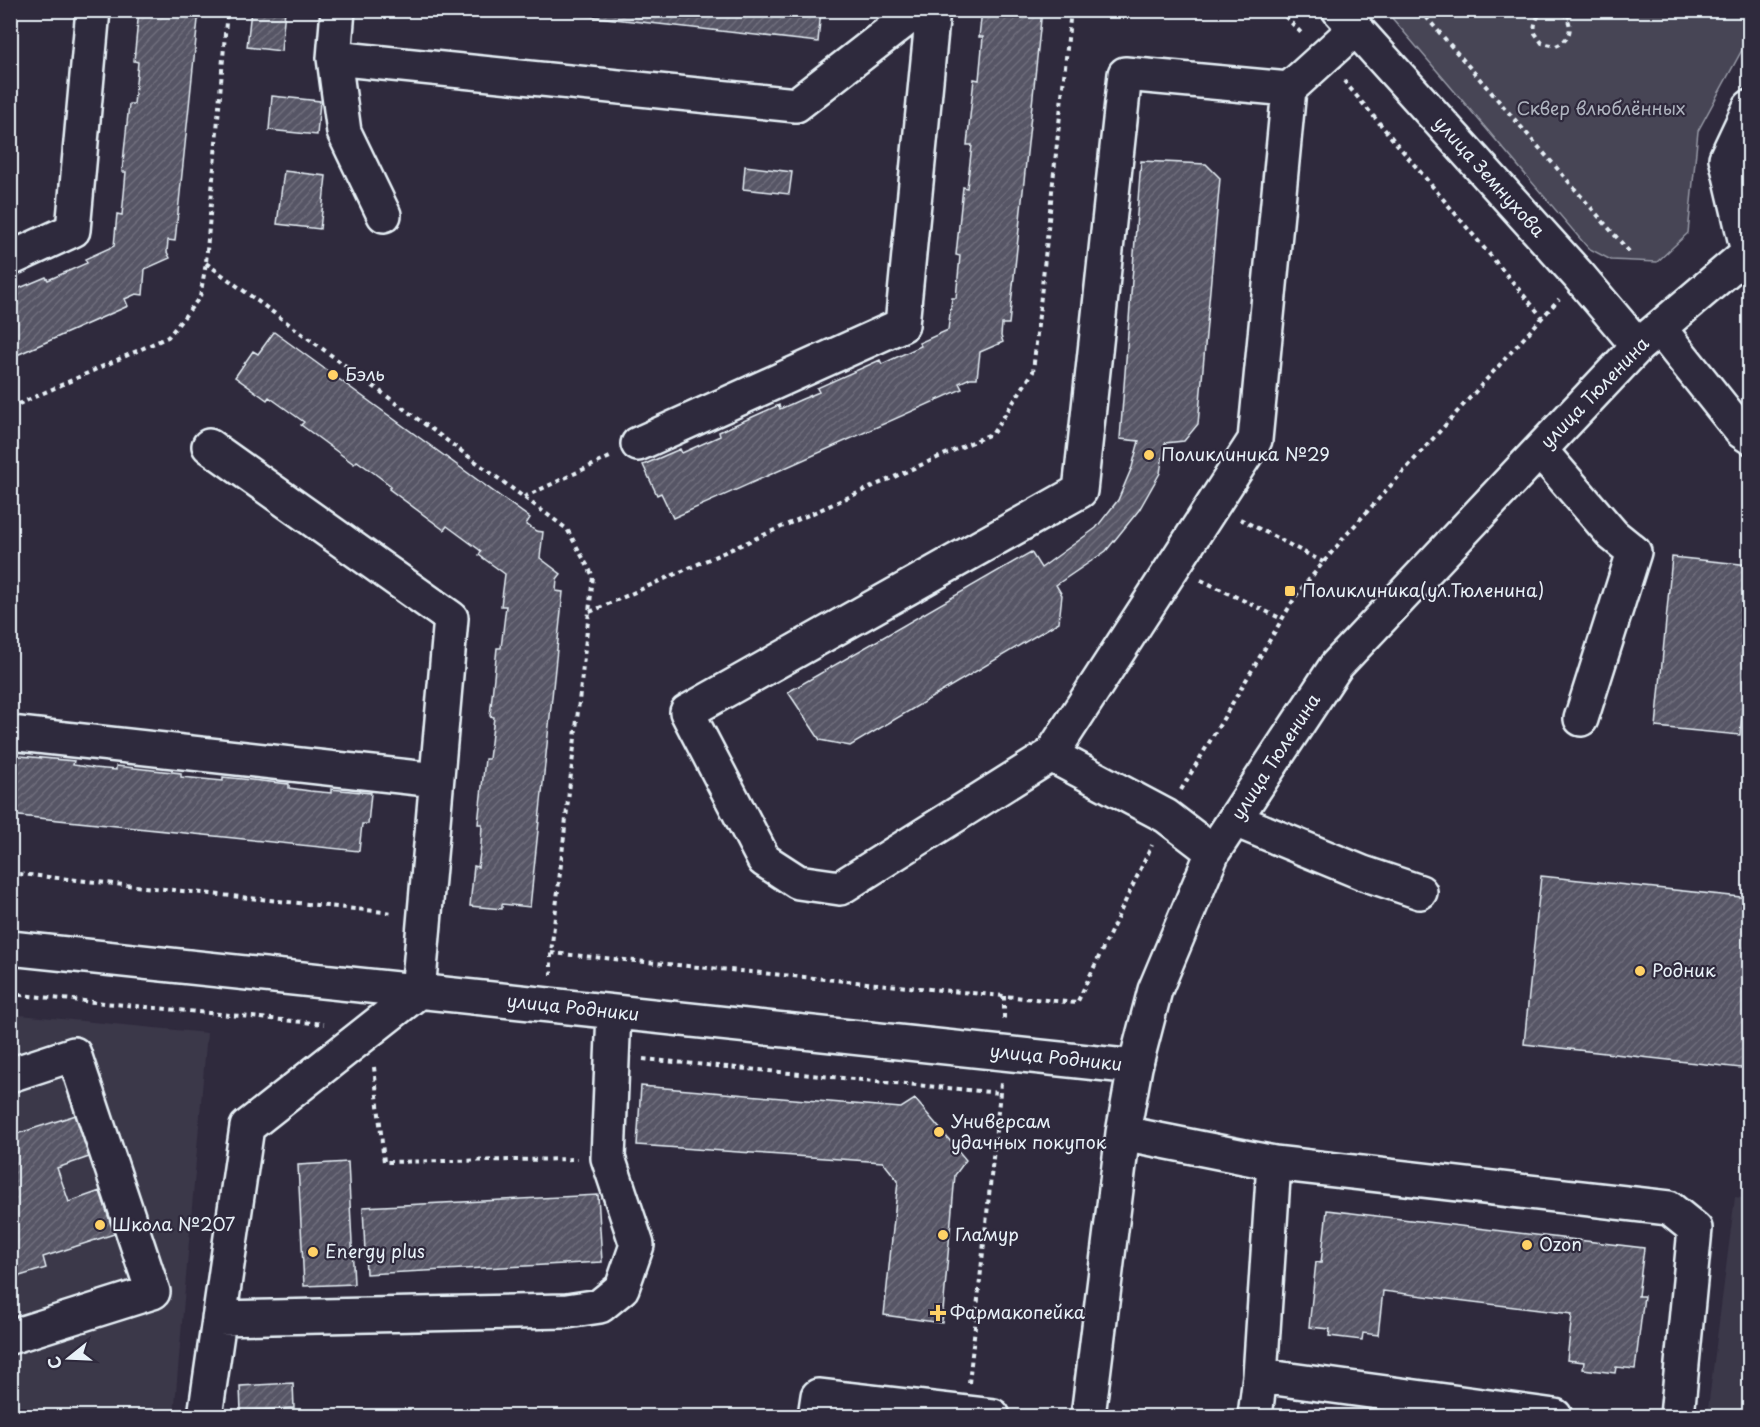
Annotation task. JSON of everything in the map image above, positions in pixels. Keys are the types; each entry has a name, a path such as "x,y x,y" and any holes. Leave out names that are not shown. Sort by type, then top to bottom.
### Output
{"street":[{"path":"10,259 73,230 93,10"},
{"path":"338,10 334,58 344,132 384,215"},
{"path":"334,58 796,105 918,10"},
{"path":"638,444 902,325 933,10"},
{"path":"1289,89 1125,74 1080,492 687,712 764,860 798,882 840,888 1051,754 1255,440 1289,89 1324,57 1347,20"},
{"name":"улица Земнухова","path":"1347,20 1579,276 1648,337 1749,437"},
{"path":"1749,107 1726,158 1749,252"},
{"name":"улица Тюленина","path":"1088,1416 1123,1133 1135,1067 1155,990 1213,852 1336,666 1648,337 1749,252"},
{"path":"205,1416 247,1126 418,992 451,618 209,446"},
{"path":"1540,450 1613,535 1635,552 1581,719"},
{"path":"10,733 436,780"},
{"path":"1051,754 1166,816 1213,852"},
{"path":"1234,820 1363,873 1420,892"},
{"name":"улица Родники","path":"10,948 1135,1067"},
{"path":"219,1318 567,1311 600,1306 622,1288 637,1245 608,1158 614,1012"},
{"path":"10,1075 74,1054 153,1292 10,1337"},
{"path":"1123,1133 1274,1163 1669,1208 1695,1229 1677,1416"},
{"path":"1255,1416 1260,1376 1274,1163"},
{"path":"1260,1376 1555,1416"},
{"path":"815,1416 818,1396 979,1415"}],"path":[{"path":"10,408 168,338 200,297 206,263 227,10"},
{"path":"590,612 993,433 1034,372 1071,10"},
{"path":"1279,10 1324,57 1542,317"},
{"path":"1420,10 1632,255"},
{"path":"1535,10 1539,15"},
{"path":"1546,10 1539,15 1534,27 1538,39 1548,46 1556,46 1566,40 1571,30 1568,18 1558,10"},
{"path":"1568,18 1576,10"},
{"path":"206,263 567,529 593,576 551,953 550,1006"},
{"path":"524,497 638,444"},
{"path":"1213,505 1323,562"},
{"path":"1173,566 1282,619"},
{"path":"10,873 425,916"},
{"path":"10,994 371,1029 384,1162 608,1158"},
{"path":"979,1415 1000,1093 1005,1052 1004,996"},
{"path":"612,1056 1000,1093"}],"shaded area":[{"name":"Школа №207","path":"10,1014 207,1033 174,1416 11,1416"},
{"path":"1735,1197 1749,1199 1749,1416 1707,1416"}],"green space":[{"name":"Сквер влюблённых","path":"1386,11 1749,11 1749,37 1698,131 1688,233 1657,262 1611,260 1588,248"}],"building":[{"path":"139,10 199,10 175,241 168,240 167,252 170,258 145,269 143,295 136,294 125,299 128,306 10,358 10,292 46,277 48,280 87,263 85,259 114,246 117,214 122,215 126,172 122,172 129,104 134,104 138,62 134,61"},
{"path":"251,10 285,10 281,51 247,47"},
{"path":"535,10 821,10 818,42"},
{"path":"982,10 1042,10 1009,324 1002,324 1003,342 980,352 977,378 970,378 959,383 962,389 673,518 661,493 657,495 643,465 680,449 682,453 720,436 719,432 779,405 780,409 819,392 817,388 880,360 882,364 921,346 919,343 948,330 952,298 956,298 960,256 956,255 963,187 967,188 972,145 967,145 974,79 979,80 983,37 979,37"},
{"path":"272,96 320,101 317,135 269,130"},
{"name":"Поликлиника №29","path":"1141,161 1206,164 1220,178 1198,424 1184,441 1165,443 1160,473 1139,510 1106,551 1056,585 1062,595 1059,622 850,746 820,740 788,692 1031,552 1041,568 1096,528 1118,500 1132,467 1139,441 1120,439"},
{"path":"745,166 792,172 789,194 743,189"},
{"path":"284,171 326,176 320,229 277,224"},
{"path":"274,332 530,518 526,524 536,531 543,532 540,558 561,574 557,579 556,591 563,592 530,907 502,904 502,909 470,906 474,866 478,867 481,845 482,824 478,824 485,759 489,759 494,717 490,716 497,648 501,648 506,606 501,606 505,574 479,555 481,551 447,526 444,530 389,489 391,486 374,473 357,461 354,464 301,425 304,422 269,397 267,400 235,377 253,351 258,354"},
{"path":"1672,557 1750,565 1750,631 1740,735 1656,727"},
{"path":"10,755 74,761 73,765 94,768 116,770 116,766 181,773 181,777 223,781 223,777 289,784 289,788 310,791 331,793 331,789 371,793 368,824 362,824 359,851 10,815"},
{"name":"Родник","path":"1541,876 1750,898 1750,1069 1524,1044"},
{"path":"641,1086 901,1108 915,1099 966,1160 955,1175 942,1323 884,1315 898,1181 883,1162 637,1145"},
{"path":"76,1115 89,1157 57,1168 69,1202 100,1191 114,1234 43,1257 46,1268 10,1279 10,1136"},
{"path":"348,1162 354,1284 304,1286 298,1165"},
{"path":"598,1195 602,1262 366,1274 363,1207"},
{"path":"1327,1210 1644,1248 1638,1296 1644,1296 1635,1369 1616,1367 1615,1373 1583,1369 1584,1362 1567,1360 1572,1314 1383,1291 1378,1335 1363,1333 1362,1340 1329,1336 1330,1329 1309,1327 1316,1262 1321,1263"},
{"path":"293,1383 294,1408 241,1411 240,1386"}],"place":[{"name":"Бэль","path":"333,375"},
{"name":"Поликлиника №29","path":"1149,455"},
{"name":"Поликлиника(ул.Тюленина)","path":"1290,591"},
{"name":"Родник","path":"1640,971"},
{"name":"Универсам удачных покупок","path":"939,1132"},
{"name":"Школа №207","path":"100,1225"},
{"name":"Гламур","path":"943,1235"},
{"name":"Ozon","path":"1527,1245"},
{"name":"Energy plus","path":"313,1252"},
{"name":"Фармакопейка","path":"938,1313"}]}
